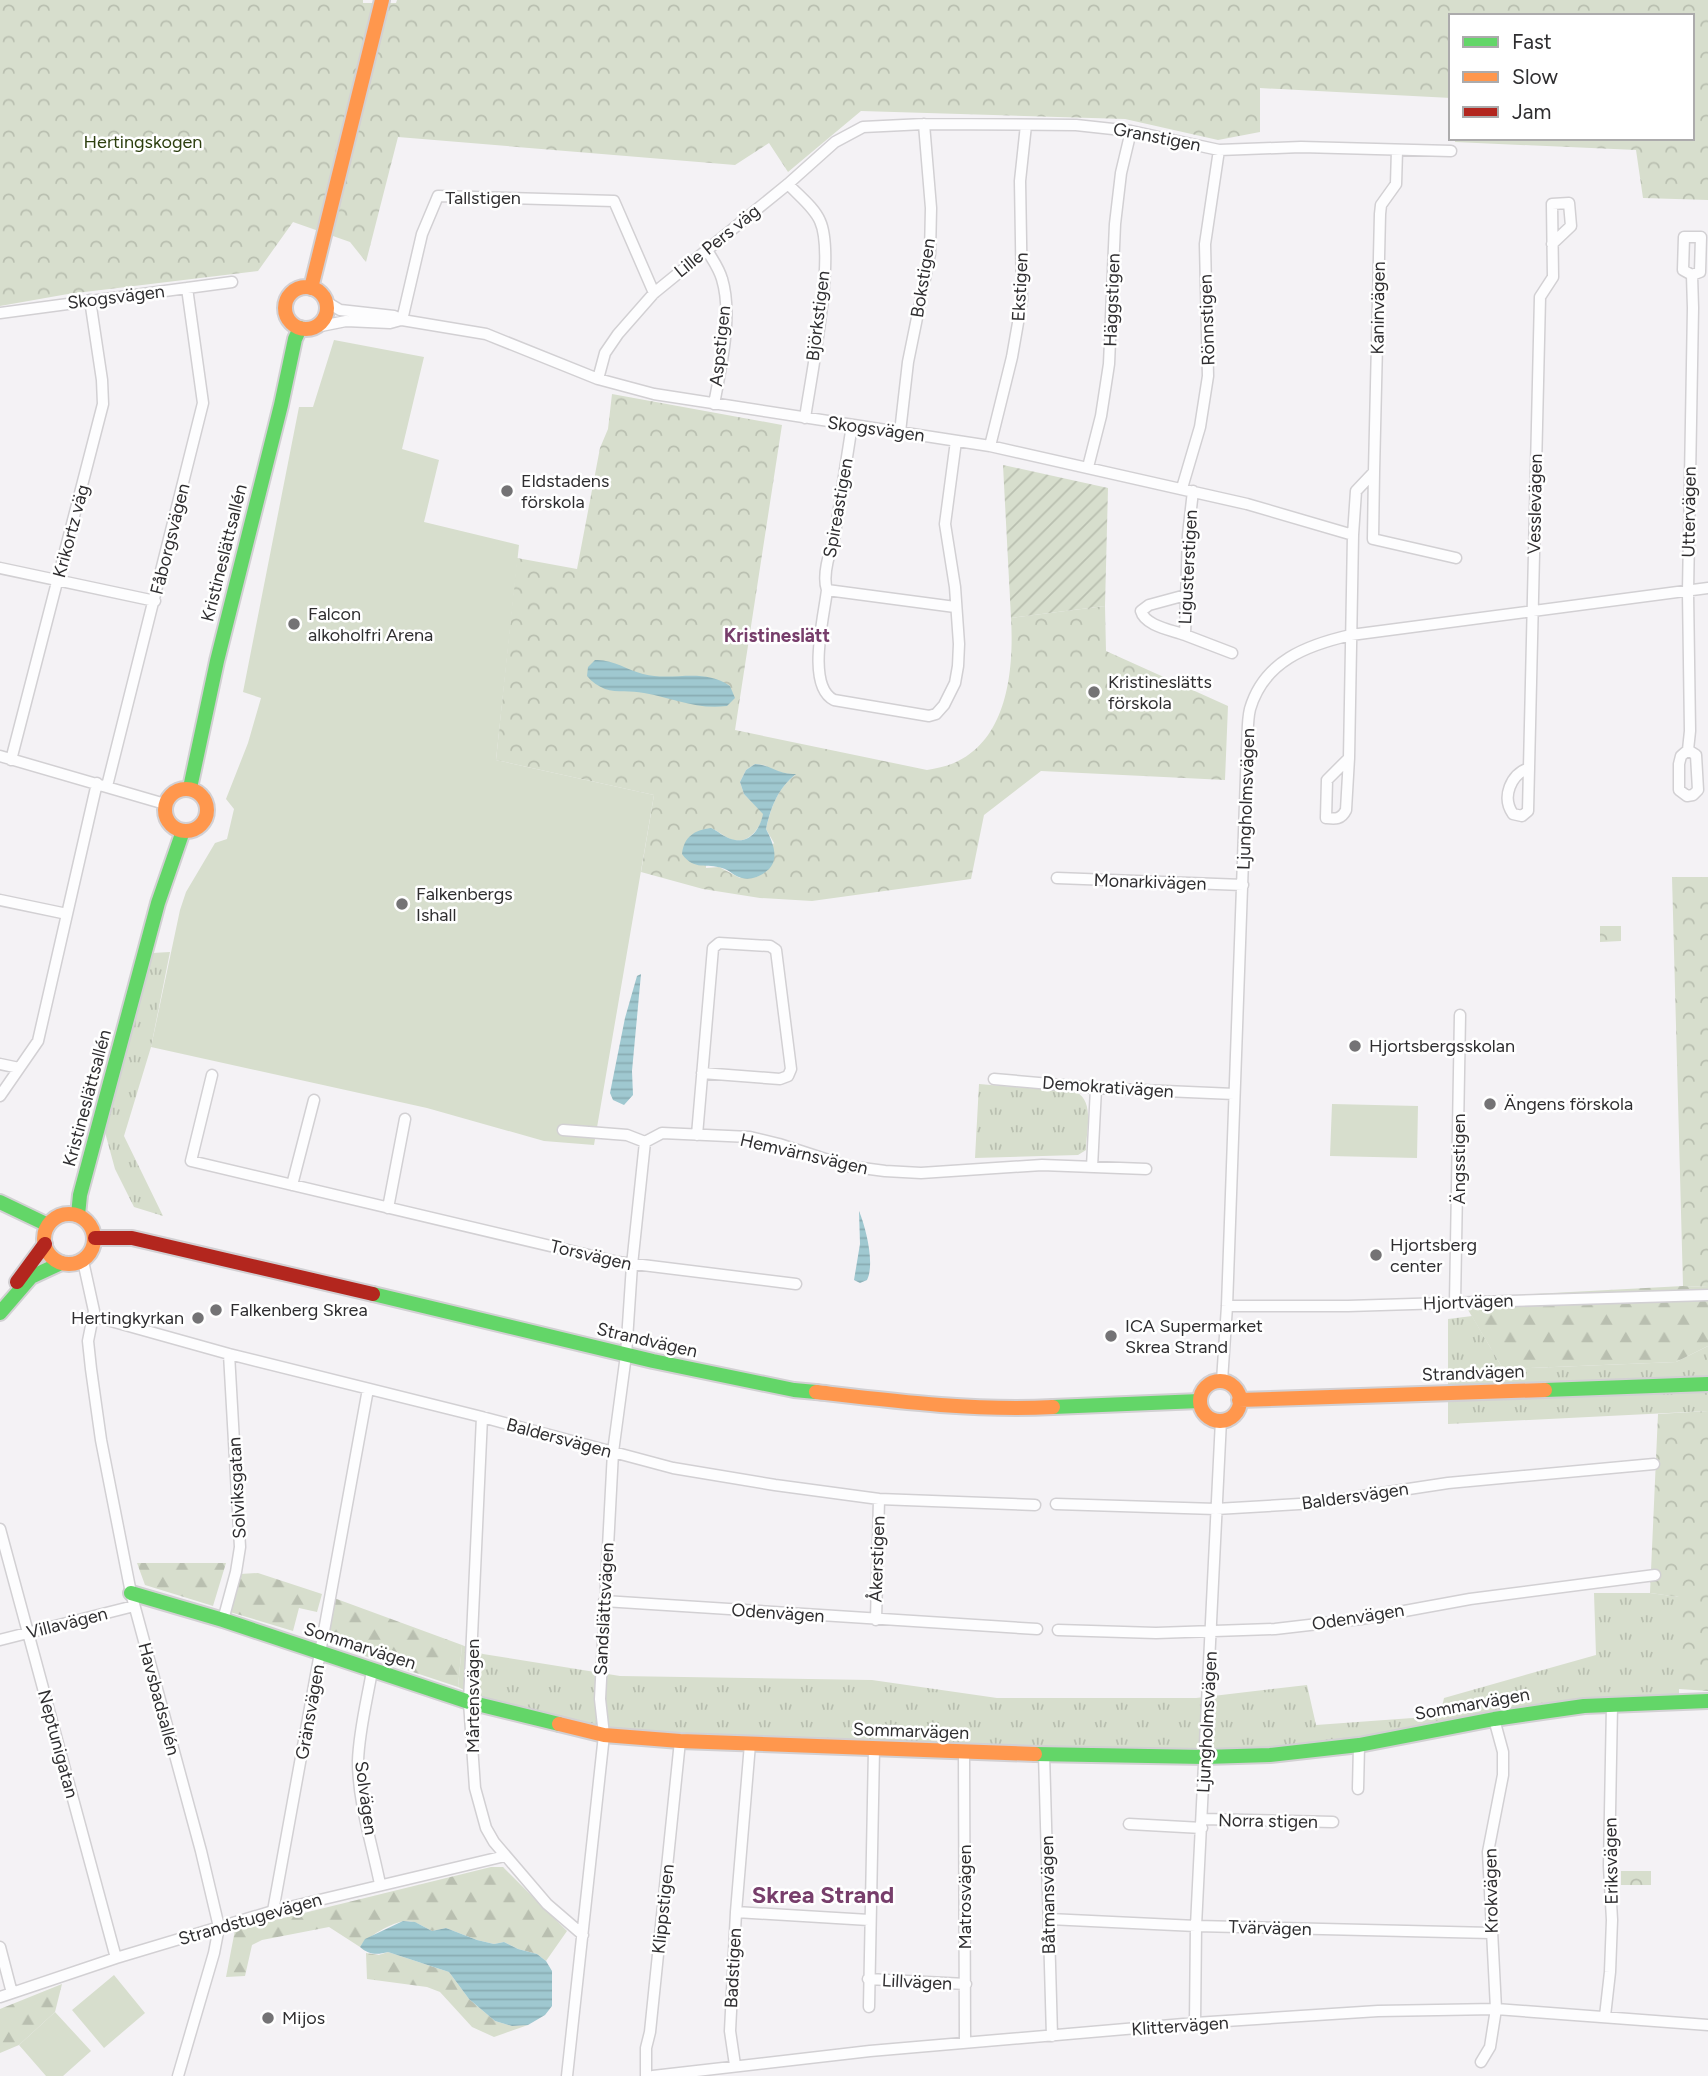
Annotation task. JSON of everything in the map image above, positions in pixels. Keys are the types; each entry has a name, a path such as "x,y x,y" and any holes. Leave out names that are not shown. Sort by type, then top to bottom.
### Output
{"street":[{"path":"311,288 382,0"},
{"name":"Granstigen","path":"863,127 924,124 1089,126 1130,131 1219,150 1301,147 1451,151"},
{"name":"Bokstigen","path":"900,432 908,362 930,254 930,196 924,124"},
{"name":"Ekstigen","path":"990,446 1012,357 1021,300 1020,181 1026,125"},
{"name":"Lille Pers väg","path":"598,379 605,353 654,293 788,184 835,142 863,127"},
{"name":"Häggstigen","path":"1088,467 1101,416 1109,364 1115,224 1130,131"},
{"name":"Rönnstigen","path":"1187,489 1208,376 1205,244 1219,150"},
{"name":"Kaninvägen","path":"1396,150 1396,184 1381,205 1380,214 1373,539 1456,558"},
{"name":"Björkstigen","path":"788,184 820,222 825,250 824,286 805,418"},
{"name":"Tallstigen","path":"402,320 422,234 438,195 614,201 654,293"},
{"name":"Vesslevägen","path":"1529,768 1540,297 1553,277 1552,244"},
{"name":"Aspstigen","path":"706,250 718,270 725,294 723,343 714,404"},
{"name":"Uttervägen","path":"1688,750 1692,275"},
{"name":"Skogsvägen","path":"0,313 232,282"},
{"name":"Fåborgsvägen","path":"0,1096 38,1041 66,915 155,601 203,404 187,288"},
{"path":"311,288 318,291 325,301 325,316 316,327 300,328 288,318 286,303 295,290 311,288"},
{"name":"Krikortz väg","path":"11,760 103,404 90,300"},
{"name":"Skogsvägen","path":"325,301 340,310 394,316 402,320 486,334 598,379 654,394 990,446 1187,489 1353,535"},
{"name":"Skogsvägen","path":"316,327 346,321 390,323 402,320"},
{"name":"Kristineslättsallén","path":"78,1215 80,1195 166,872 183,831 200,826 207,813 203,797 190,789 217,661 295,339 300,328"},
{"name":"Spireastigen","path":"852,425 825,584 827,590 818,666 826,696 842,702 936,715 956,677 959,644 955,607"},
{"path":"827,590 955,607 955,587 945,524 956,441"},
{"path":"1349,758 1327,780 1326,818 1338,819 1346,810 1349,758 1353,535 1356,491 1374,472"},
{"name":"Ligusterstigen","path":"1187,489 1185,635 1232,653"},
{"path":"0,568 155,601"},
{"name":"Ljungholmsvägen","path":"1222,1381 1247,748 1250,712 1264,681 1282,662 1321,642 1351,635 1708,588"},
{"path":"1185,635 1143,618 1141,611 1149,605 1186,595"},
{"path":"0,756 165,804"},
{"path":"183,831 167,820 165,804 174,792 190,789"},
{"name":"Monarkivägen","path":"1057,878 1242,885"},
{"path":"0,900 66,915"},
{"path":"697,1135 702,1073 713,948 719,943 770,946 776,950 791,1069 788,1076 780,1079 702,1073"},
{"name":"Ängsstigen","path":"1455,1303 1460,1015"},
{"path":"0,1064 19,1068"},
{"name":"Torsvägen","path":"212,1075 191,1161 632,1265 796,1284"},
{"name":"Demokrativägen","path":"995,1079 1096,1088 1234,1094"},
{"path":"1092,1167 1096,1088"},
{"path":"292,1185 314,1100"},
{"path":"388,1208 405,1119"},
{"name":"Hemvärnsvägen","path":"563,1130 627,1135 645,1142 662,1133 764,1140 847,1166 885,1171 921,1172 1042,1165 1146,1169"},
{"name":"Sandslättsvägen","path":"567,2076 604,1735 600,1699 613,1452 626,1355 645,1142"},
{"path":"0,1202 48,1225"},
{"path":"62,1215 78,1215 89,1223 95,1238 92,1250 83,1261 61,1263 49,1255 45,1244 48,1225 62,1215"},
{"name":"Strandvägen","path":"95,1238 132,1238 203,1253 626,1355 794,1390 932,1405 1051,1408 1200,1401"},
{"path":"0,1304 45,1244"},
{"name":"Havsbadsallén","path":"83,1261 93,1302 88,1341 101,1440 132,1600 205,1863 219,1927 178,2076"},
{"path":"0,1313 31,1278 61,1263"},
{"name":"Hjortvägen","path":"1227,1306 1455,1303 1708,1295"},
{"name":"Baldersvägen","path":"93,1317 686,1471 879,1499 1035,1505"},
{"name":"Solviksgatan","path":"223,1620 240,1547 229,1354"},
{"path":"1222,1381 1232,1385 1239,1400 1234,1414 1221,1420 1206,1415 1200,1401 1206,1386 1222,1381"},
{"name":"Strandvägen","path":"1239,1400 1708,1384"},
{"name":"Gränsvägen","path":"273,1911 368,1389"},
{"name":"Mårtensvägen","path":"482,1417 469,1702 475,1788 486,1828 505,1856 547,1904 583,1935"},
{"name":"Ljungholmsvägen","path":"1195,2023 1196,1926 1221,1420"},
{"name":"Baldersvägen","path":"1056,1504 1216,1509 1316,1503 1448,1483 1654,1464"},
{"name":"Åkerstigen","path":"876,1620 879,1499"},
{"name":"Neptunigatan","path":"0,1529 116,1958"},
{"name":"Odenvägen","path":"1058,1630 1211,1633 1275,1629 1361,1619 1470,1599 1655,1575"},
{"name":"Sommarvägen","path":"132,1600 223,1620 469,1702 604,1735 680,1741 1044,1754 1205,1757 1270,1755 1359,1745 1494,1719 1584,1706 1708,1701"},
{"name":"Villavägen","path":"0,1640 132,1600"},
{"name":"Odenvägen","path":"604,1601 1037,1629"},
{"name":"Solvägen","path":"372,1671 358,1760 380,1884"},
{"name":"Eriksvägen","path":"1605,2016 1612,1920 1609,1866 1612,1705"},
{"name":"Krokvägen","path":"1481,2062 1490,2047 1496,2009 1488,1852 1503,1775 1503,1752 1494,1719"},
{"name":"Klippstigen","path":"646,2076 646,2048 650,2032 680,1741"},
{"name":"Badstigen","path":"734,2065 730,2031 736,1912 750,1745"},
{"path":"1358,1789 1359,1745"},
{"path":"869,2007 874,1749"},
{"name":"Matrosvägen","path":"964,1751 965,2043"},
{"name":"Båtmansvägen","path":"1044,1754 1052,2036"},
{"name":"Norra stigen","path":"1129,1824 1334,1822"},
{"name":"Strandstugevägen","path":"0,1997 116,1958 273,1911 505,1856"},
{"path":"736,1912 869,1920"},
{"name":"Tvärvägen","path":"1049,1919 1196,1926 1491,1933"},
{"path":"0,1948 12,1993"},
{"name":"Lillvägen","path":"868,1979 965,1984"},
{"name":"Klittervägen","path":"653,2076 734,2065 965,2043 1195,2023 1378,2011 1496,2009 1708,2025"}],"green space":[{"name":"Hertingskogen","path":"0,0 363,0 363,3 396,3 397,0 1708,0 1708,200 1643,198 1636,150 1455,142 1694,140 1694,14 1449,14 1449,98 1260,88 1260,132 1218,140 1125,119 861,111 788,172 769,143 735,165 398,137 366,262 350,242 293,222 258,271 68,294 0,306"},
{"path":"334,340 424,357 402,449 439,460 424,522 519,545 496,760 654,795 594,1145 544,1141 427,1108 151,1047 186,892 215,843 227,839 234,809 226,799 248,743 261,698 243,692 299,407 313,407"},
{"path":"612,394 782,425 735,730 927,770 947,766 972,752 986,738 997,720 1009,680 1011,618 1105,606 1106,651 1228,706 1225,780 1041,771 984,815 971,879 812,901 760,898 703,889 641,872 654,795 496,760 517,558 577,569 600,448 608,429","holes":["755,764 764,765 775,772 795,775 779,793 770,814 766,829 774,843 740,878 719,867 706,868 706,829 733,840 740,840 751,836 759,826 764,814 744,794 740,782 746,770"]},
{"path":"1003,465 1108,488 1105,606 1011,618"},
{"path":"1672,877 1708,877 1708,1287 1683,1286"},
{"path":"1600,926 1621,926 1621,941 1600,942"},
{"path":"170,952 151,1047 124,1136 163,1216 134,1207 115,1169 103,1125 152,953"},
{"path":"979,1084 1076,1092 1086,1102 1088,1110 1086,1150 1078,1155 975,1158"},
{"path":"1332,1104 1418,1106 1417,1158 1330,1156"},
{"path":"1683,1286 1708,1287 1708,1346 1676,1362 1503,1369 1461,1298"},
{"path":"1472,1316 1503,1369 1676,1362 1708,1346 1708,1411 1448,1424 1448,1319"},
{"path":"1708,1411 1708,1691 1679,1689 1679,1597 1650,1593 1658,1414"},
{"path":"137,1563 226,1563 213,1606 145,1585"},
{"path":"258,1573 322,1594 317,1612 299,1608 293,1631 230,1612 240,1574"},
{"path":"1594,1593 1650,1593 1679,1597 1679,1706 1499,1722 1486,1729 1319,1755 1220,1749 878,1743 609,1729 476,1696 458,1687 462,1645 483,1654 620,1676 872,1680 997,1698 1196,1698 1307,1685 1316,1725 1440,1716 1444,1698 1596,1655"},
{"path":"334,1598 462,1645 458,1687 326,1643"},
{"path":"491,1867 503,1867 567,1931 546,1961 537,1954 504,1942 494,1944 477,1940 446,1928 432,1931 405,1921 380,1931 360,1947 329,1927 262,1940 252,1945 245,1976 226,1977 235,1930"},
{"path":"1621,1871 1651,1871 1651,1885 1621,1885"},
{"path":"388,1952 449,1972 469,1999 495,2021 512,2026 528,2025 494,2037 472,2027 440,1992 427,1987 367,1979 366,1953 379,1955"},
{"path":"114,1975 145,2013 104,2048 72,2010"},
{"path":"62,1984 55,2012 19,2045 0,2053 0,2009"},
{"path":"55,2012 91,2051 63,2076 46,2076 19,2045"}],"water":[{"path":"595,660 608,661 654,676 709,677 730,686 735,698 727,706 716,707 639,692 605,689 587,676 588,667"},
{"path":"755,764 796,774 780,792 768,821 766,829 774,853 773,864 762,874 748,879 722,868 691,863 682,854 685,843 695,833 711,828 728,838 744,840 757,830 763,814 744,794 740,782 746,770"},
{"path":"641,974 632,1071 633,1095 624,1105 613,1100 610,1093 625,1018 637,976"},
{"path":"859,1211 870,1256 867,1280 860,1283 854,1280 860,1244"},
{"path":"403,1921 415,1922 432,1931 446,1928 494,1944 504,1942 537,1954 546,1961 552,1971 552,2006 545,2015 528,2025 512,2026 495,2021 469,1999 449,1972 388,1952 370,1953 360,1947 365,1939"}],"traffic: fast":[{"path":"190,788 217,661 295,339 300,328"},
{"path":"78,1215 80,1195 158,903 183,831"},
{"path":"0,1202 48,1225"},
{"path":"0,1313 31,1277 61,1263"},
{"path":"373,1294 653,1361 794,1390 816,1392"},
{"path":"1545,1390 1708,1384"},
{"path":"1053,1407 1200,1401"},
{"path":"131,1593 223,1620 469,1702 559,1724"},
{"path":"1035,1754 1205,1757 1270,1755 1359,1745 1494,1719 1584,1706 1708,1701"}],"traffic: slow":[{"path":"311,288 382,0"},
{"path":"306,287 321,293 327,308 321,323 306,329 291,323 285,308 291,293 306,287"},
{"path":"186,789 201,795 207,810 201,825 186,831 171,825 165,810 171,795 186,789"},
{"path":"69,1214 87,1221 94,1239 87,1257 69,1264 51,1257 44,1239 51,1221 69,1214"},
{"path":"1220,1381 1234,1387 1240,1401 1234,1415 1220,1421 1206,1415 1200,1401 1206,1387 1220,1381"},
{"path":"1239,1400 1545,1390"},
{"path":"816,1392 963,1406 1053,1407"},
{"path":"559,1724 604,1735 680,1741 1035,1754"}],"traffic: jam":[{"path":"95,1238 132,1238 373,1294"},
{"path":"17,1282 45,1244"}],"place":[{"name":"Eldstadens förskola","path":"507,491"},
{"name":"Falcon alkoholfri Arena","path":"294,624"},
{"name":"Kristineslätts förskola","path":"1094,692"},
{"name":"Falkenbergs Ishall","path":"402,904"},
{"name":"Hjortsbergsskolan","path":"1355,1046"},
{"name":"Ängens förskola","path":"1490,1104"},
{"name":"Hjortsberg center","path":"1376,1255"},
{"name":"Falkenberg Skrea","path":"216,1310"},
{"name":"Hertingkyrkan","path":"198,1318"},
{"name":"ICA Supermarket Skrea Strand","path":"1111,1336"},
{"name":"Mijos","path":"268,2018"}],"district":[{"name":"Kristineslätt","path":"777,635"},
{"name":"Skrea Strand","path":"823,1894"}]}
